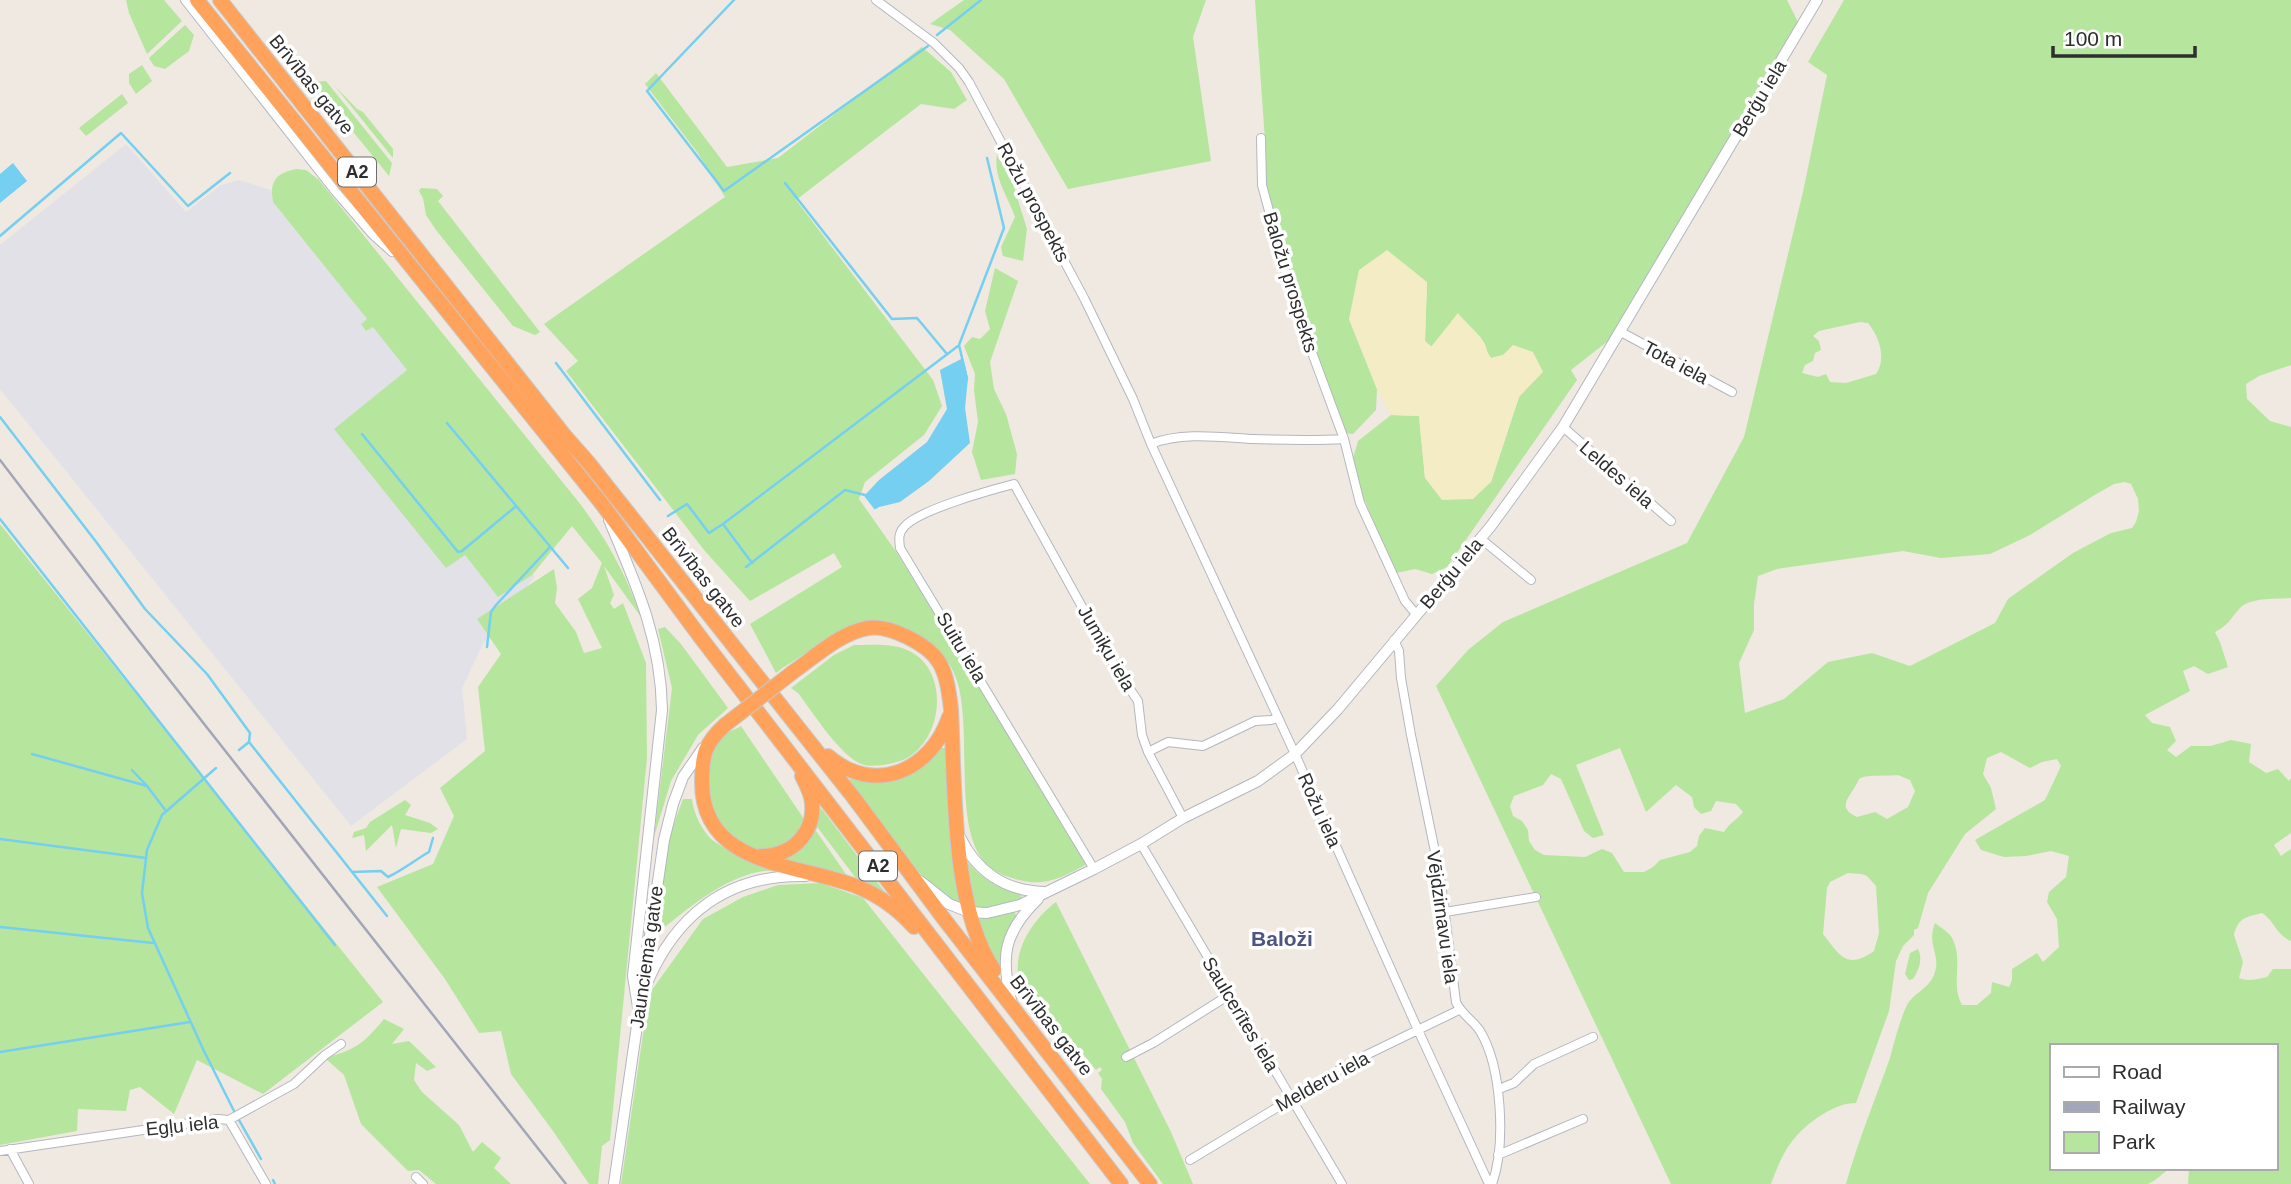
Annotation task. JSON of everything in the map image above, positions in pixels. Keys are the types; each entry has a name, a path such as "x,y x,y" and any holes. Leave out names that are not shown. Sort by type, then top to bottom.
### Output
{"highway":[{"name":"Brīvības gatve","path":"197,0 410,268 603,504 701,638 1121,1184"},
{"name":"Brīvības gatve","path":"220,0 854,797 1150,1184"},
{"path":"961,974 942,961 903,915 880,899 859,888 739,851 722,837 707,816 702,764 709,740 793,672 848,635 869,628 890,629 922,645 938,660 951,709 957,832 969,912 988,962 1009,992"},
{"path":"780,704 793,713 838,765 854,773 873,776 892,774 912,766 930,752 944,731 951,709"},
{"path":"753,856 771,856 793,848 808,828 811,797 794,758"}],"main road":[{"name":"Berģu iela","path":"969,912 987,913 1020,905 1094,869 1183,818 1258,780 1295,754 1338,709 1480,538 1563,427 1817,0"},
{"path":"603,504 648,614 662,691 633,976 638,1007"},
{"name":"Jaunciema gatve","path":"614,1184 664,841 683,778 709,740"},
{"path":"957,832 968,853 988,875 1010,886 1032,892 1046,892"},
{"path":"908,871 949,904 969,912"},
{"path":"638,1007 656,961 675,934 702,907 729,890 749,882 773,877 817,876"},
{"path":"1013,1007 1004,967 1010,935 1024,912 1046,892"}],"street":[{"path":"185,0 335,191 372,234 410,268"},
{"name":"Rožu prospekts","path":"876,0 934,43 969,82 1085,300 1133,399 1150,441"},
{"name":"Baložu prospekts","path":"1261,138 1262,185 1288,281 1344,439"},
{"name":"Tota iela","path":"1620,332 1732,392"},
{"name":"Leldes iela","path":"1563,427 1671,521"},
{"path":"1150,441 1205,437 1308,442 1344,439 1360,503 1405,601 1416,614"},
{"name":"Rožu iela","path":"1150,441 1490,1184"},
{"name":"Jumiķu iela","path":"1014,484 1117,670 1138,701 1142,734 1148,752 1183,818"},
{"name":"Suitu iela","path":"1014,484 969,497 912,520 899,536 900,548 1094,869"},
{"path":"1480,538 1531,580"},
{"name":"Vējdzirnavu iela","path":"1394,640 1399,651 1411,735 1446,912 1456,1002 1459,1010 1479,1030 1491,1054 1499,1089 1498,1155 1490,1184"},
{"path":"1148,752 1168,742 1203,746 1255,721 1278,718"},
{"name":"Saulcerītes iela","path":"1141,844 1342,1184"},
{"path":"1446,912 1536,897"},
{"path":"1126,1057 1229,995"},
{"name":"Melderu iela","path":"1190,1160 1354,1061 1459,1010"},
{"path":"1499,1089 1514,1083 1534,1064 1592,1037"},
{"name":"Egļu iela","path":"0,1151 218,1119 229,1120 294,1084 341,1044"},
{"path":"1498,1155 1583,1119"},
{"path":"229,1120 266,1184"},
{"path":"10,1149 29,1184"},
{"path":"416,1177 423,1184"}],"shaded area":[{"path":"126,144 186,212 221,185 239,180 271,190 273,202 408,370 335,429 465,554 466,558 496,534 535,576 483,644 462,688 467,739 351,826 0,389 0,245"}],"green space":[{"path":"126,0 164,0 182,21 147,54"},
{"path":"964,0 1206,0 1193,37 1211,161 1068,189 1004,79 950,30 930,24"},
{"path":"1255,0 1787,0 1798,22 1608,341 1571,370 1577,380 1447,567 1432,574 1415,569 1396,573 1359,487 1353,458 1358,441 1391,415 1419,416 1425,478 1491,482 1519,397 1503,355 1491,358 1482,339 1458,314 1432,347 1425,341 1427,282 1349,319 1377,389 1376,410 1353,434 1345,433 1316,360 1265,188 1265,140"},
{"path":"1844,0 2291,0 2291,365 2259,376 2246,384 2247,399 2270,421 2291,427 2291,598 2257,600 2244,604 2227,624 2215,632 2228,667 2208,674 2194,666 2183,671 2190,691 2145,715 2152,723 2170,727 2176,741 2167,750 2176,757 2191,746 2211,746 2231,740 2251,744 2249,762 2266,773 2278,769 2289,781 2291,778 2291,833 2274,845 2281,856 2291,849 2291,941 2262,913 2241,921 2234,935 2243,962 2239,978 2257,979 2267,977 2273,969 2291,969 2291,1184 2188,1184 2189,1170 2277,1170 2277,1044 2050,1044 2050,1170 2168,1170 2148,1184 1846,1184 1904,1012 1909,1002 1929,984 1934,975 1936,961 1932,938 1935,923 1949,934 1955,946 1957,989 1962,1005 1977,1005 1991,993 1992,982 2009,987 2012,969 2037,953 2043,962 2059,947 2057,919 2047,902 2049,892 2066,877 2069,856 2051,851 2004,857 1981,850 1975,840 2045,800 2061,766 2057,759 2030,768 2001,752 1987,758 1983,774 1991,788 1996,809 1965,834 1928,893 1918,928 1903,946 1896,961 1889,1011 1856,1103 1830,1110 1800,1133 1784,1154 1771,1184 1671,1184 1436,686 1468,650 1503,622 1687,543 1744,437 1803,192 1827,75 1808,62","holes":["1860,322 1868,323 1880,348 1881,362 1876,374 1846,383 1830,382 1826,374 1818,377 1802,373 1805,365 1813,361 1815,353 1821,350 1819,341 1813,336 1819,331","2114,484 2131,484 2138,499 2139,511 2132,528 2111,533 2073,553 2008,599 1995,623 1910,666 1872,653 1828,662 1784,699 1745,713 1739,663 1754,630 1758,576 1777,569 1903,551 1941,558 1990,554 2030,535","1620,748 1646,812 1676,785 1692,797 1694,807 1701,814 1711,811 1716,801 1736,804 1743,812 1724,832 1705,828 1699,836 1697,846 1690,852 1660,860 1644,872 1624,872 1612,853 1602,849 1585,857 1544,855 1535,850 1529,841 1528,830 1522,821 1513,816 1510,806 1514,796 1543,785 1551,774 1561,779 1584,831 1593,838 1604,835 1576,765","1898,775 1910,780 1915,791 1908,807 1887,819 1875,812 1857,817 1847,810 1846,803 1860,779","1848,873 1861,874 1867,876 1876,886 1879,933 1874,951 1864,957 1856,960 1844,958 1823,934 1827,888 1830,882"]},
{"path":"185,25 194,35 189,51 165,69 154,66 149,58"},
{"path":"922,47 951,72 967,100 954,109 921,104 796,200 933,380 942,406 924,435 865,482 859,499 897,553 1089,863 1059,878 1041,882 1021,880 997,872 986,864 975,847 966,802 961,699 952,668 941,651 926,639 899,627 861,624 829,638 776,673 750,624 842,567 834,553 750,601 704,550 566,371 578,361 544,324 725,197 697,152 645,84 656,73 727,167 778,158"},
{"path":"142,65 152,81 136,94 129,83 129,74"},
{"path":"326,81 392,163 389,176 333,107 329,107 311,86 313,82"},
{"path":"334,85 363,112 393,149 393,158"},
{"path":"122,94 128,103 86,136 79,128"},
{"path":"997,155 1008,168 1027,229 1023,261 1003,256 1001,247 1015,217 999,179"},
{"path":"296,169 306,170 319,180 581,505 616,559 641,617 604,566 614,595 610,603 614,609 623,603 646,663 647,758 610,1140 602,1146 598,1184 589,1184 511,1074 501,1031 479,1033 445,979 377,887 433,864 454,816 440,788 485,751 478,687 501,654 477,619 554,569 557,588 555,603 576,632 584,653 602,648 578,599 592,588 602,563 572,526 532,575 498,597 465,555 446,568 334,429 407,370 373,327 366,331 361,324 367,319 273,202 273,184 283,173"},
{"path":"421,188 437,189 443,196 438,201 540,332 535,335 513,326 426,215 419,191"},
{"path":"995,268 1018,281 990,362 994,389 1006,414 1017,454 1015,474 981,480 972,452 978,422 975,374 964,346 972,337 980,339 990,329 985,311"},
{"path":"0,524 383,1002 263,1094 197,1060 174,1114 140,1087 130,1090 126,1111 78,1109 77,1131 0,1145"},
{"path":"665,627 681,644 728,708 698,735 671,781 654,837 672,688 658,629"},
{"path":"854,645 895,646 907,650 920,658 935,684 936,715 931,730 924,743 903,760 873,766 857,762 833,740 798,693 791,688 834,655"},
{"path":"741,726 804,819 797,834 778,847 761,850 741,844 724,830 712,811 708,775 711,749 717,739"},
{"path":"941,748 947,748 962,904 931,884 916,868 849,779 877,781 900,778 921,767"},
{"path":"683,799 692,799 699,822 715,842 747,859 781,870 758,872 731,881 692,905 658,933 655,924 670,835"},
{"path":"405,800 411,805 405,815 430,823 438,829 431,833 401,829 396,848 392,825 366,851 364,835 352,838 354,832 366,828 370,822"},
{"path":"821,808 884,891 879,894 858,881 815,824"},
{"path":"814,828 850,880 778,859"},
{"path":"964,857 989,881 1022,894 1021,900 991,908 972,908"},
{"path":"821,883 863,898 1090,1184 621,1184 649,994 703,919 743,897 778,885"},
{"path":"1056,902 1171,1132 1193,1184 1163,1184 1133,1143 1125,1122 1101,1089 1102,1079 1098,1073 1102,1070 1100,1067 1096,1070 1071,1040 1061,1038 1021,987 1018,975 1020,950 1031,928"},
{"path":"1014,912 1017,915 1001,964 995,965 974,917 1001,916"},
{"path":"1918,949 1919,968 1913,979 1909,980 1905,974 1910,953"},
{"path":"384,1019 404,1029 392,1044 409,1041 436,1067 427,1071 416,1063 414,1080 422,1092 459,1125 473,1152 482,1142 501,1158 494,1168 511,1184 436,1184 419,1170 408,1171 361,1124 344,1075 325,1058 359,1044"}],"sand":[{"path":"1387,250 1427,282 1425,341 1431,347 1458,313 1482,339 1491,358 1503,355 1513,345 1533,352 1543,372 1519,397 1491,482 1473,499 1442,500 1425,478 1419,416 1391,415 1377,389 1349,319 1359,270"}],"water":[{"path":"13,163 27,181 0,203 0,174"},
{"path":"963,358 968,378 965,408 970,443 929,481 900,502 875,508 865,495 879,480 927,442 947,409 940,370"}],"waterway":[{"path":"734,0 647,91 724,191 928,46"},
{"path":"937,35 981,0"},
{"path":"0,236 121,133 188,206 230,173"},
{"path":"967,379 959,345 1004,228 987,158"},
{"path":"785,183 892,319 917,318 947,354"},
{"path":"668,516 687,504 709,533 958,346"},
{"path":"556,363 660,500"},
{"path":"0,417 145,609 207,674 250,733 249,742"},
{"path":"447,423 568,568"},
{"path":"362,434 458,552 515,507"},
{"path":"746,567 845,490 865,495 875,508 877,507"},
{"path":"0,519 335,945"},
{"path":"723,524 752,563"},
{"path":"487,647 491,612 550,547"},
{"path":"239,750 249,742 387,916"},
{"path":"32,754 147,786"},
{"path":"216,768 162,815 147,850 142,893 148,928 235,1113"},
{"path":"132,770 166,811"},
{"path":"352,872 381,871 388,877 429,852 433,838"},
{"path":"0,839 146,858"},
{"path":"0,927 153,943"},
{"path":"0,1052 190,1022"},
{"path":"239,1120 261,1159"},
{"path":"273,1180 275,1184"}],"railway":[{"path":"0,460 131,631 566,1184"}],"district":[{"name":"Baloži","path":"1282,939"}]}
